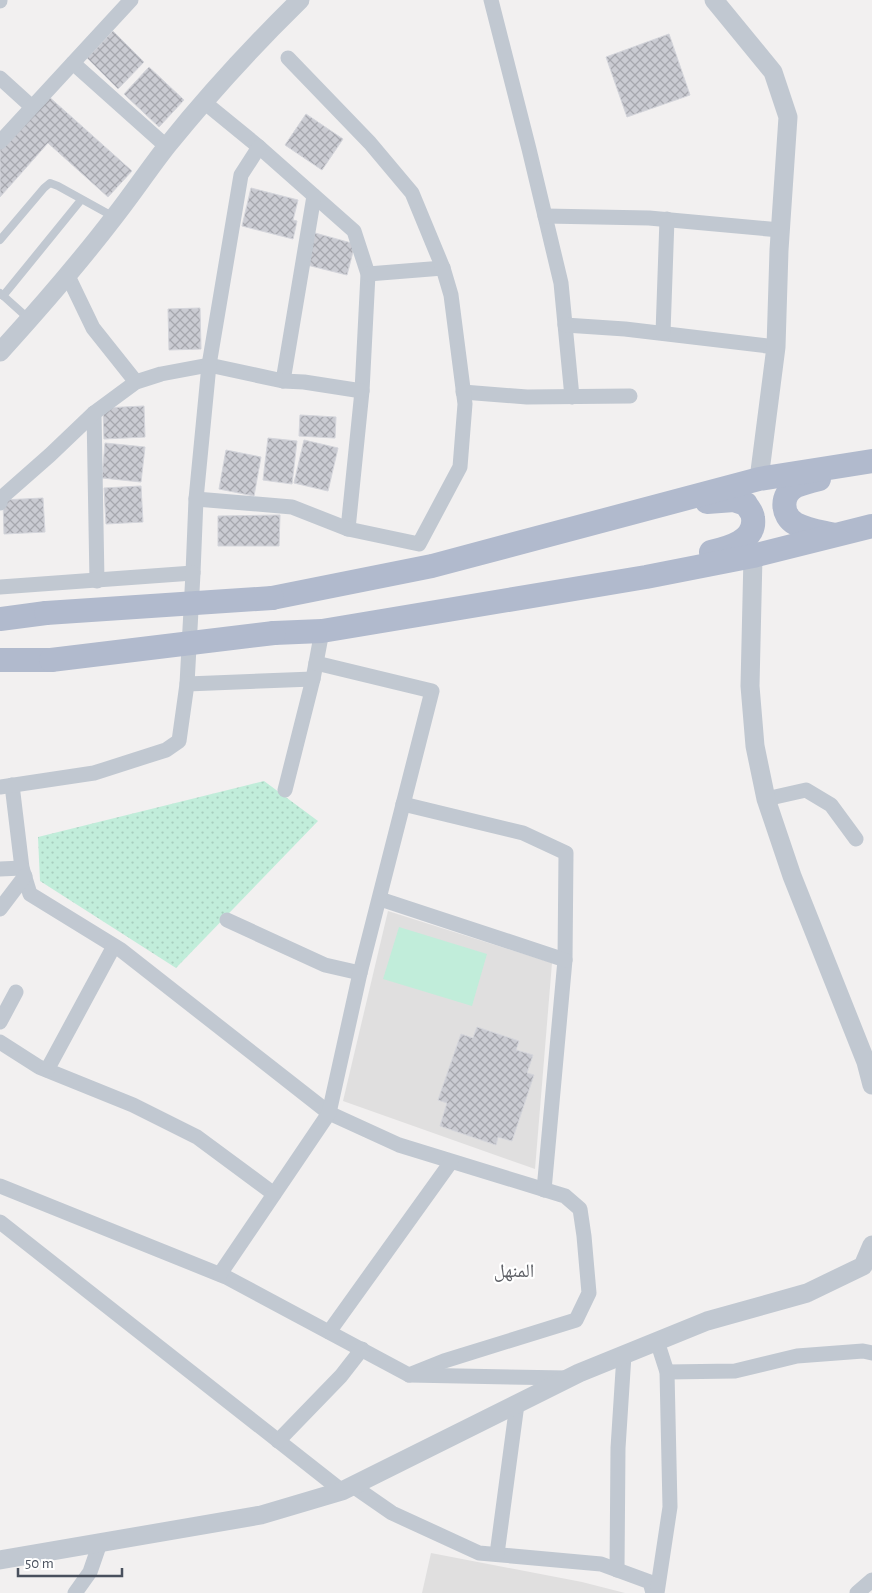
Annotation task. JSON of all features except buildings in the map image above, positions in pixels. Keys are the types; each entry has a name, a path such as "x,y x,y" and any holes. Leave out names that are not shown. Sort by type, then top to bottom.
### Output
{"main road":[{"path":"0,619 46,613 272,598 432,566 759,479 871,461"},
{"path":"836,535 796,525 787,517 783,506 787,494 795,486 871,461"},
{"path":"646,577 686,559 723,549 744,540 752,530 754,516 746,504 734,500 660,506"},
{"path":"0,660 51,660 274,633 322,631 646,577 753,556 872,526"}],"street":[{"path":"0,142 131,0"},
{"path":"0,352 29,320 114,217 166,147 204,102 264,35 300,0"},
{"path":"491,0 561,283 572,397"},
{"path":"714,0 773,72 788,117 780,230 776,347 759,479"},
{"path":"196,499 292,507 348,529 419,544 460,468 465,404 451,295 412,194 370,143 288,58"},
{"path":"73,62 166,147"},
{"path":"0,78 32,107"},
{"path":"204,102 259,147 354,231 368,274 362,391 348,529"},
{"path":"259,147 241,175 209,365 196,499 187,684 179,741 166,750 94,773 3,783 30,894 114,946 329,1113 399,1145 565,1196 580,1209 589,1293 576,1320 444,1361 409,1375"},
{"path":"283,381 314,196"},
{"path":"545,216 667,219 780,230"},
{"path":"663,333 667,219"},
{"path":"368,274 442,268"},
{"path":"67,274 93,328 136,382"},
{"path":"565,326 624,329 776,347"},
{"path":"0,503 1,498 94,413 136,382 161,374 209,365 283,381 362,391"},
{"path":"463,392 528,397 630,396"},
{"path":"94,413 98,581"},
{"path":"753,556 750,686 755,746 766,799 792,876 866,1062 872,1085"},
{"path":"0,587 193,573"},
{"path":"285,790 322,631"},
{"path":"220,1274 329,1113 360,973 432,691 316,663"},
{"path":"187,684 312,679"},
{"path":"766,799 806,790 831,805 856,839"},
{"path":"403,804 523,833 566,853 565,960 544,1190"},
{"path":"0,869 24,872"},
{"path":"0,909 24,872"},
{"path":"380,899 565,960"},
{"path":"227,920 325,965 360,973"},
{"path":"47,1070 114,946"},
{"path":"0,1022 16,992"},
{"path":"0,1042 39,1067 133,1105 197,1137 274,1194"},
{"path":"330,1332 451,1162"},
{"path":"0,1186 220,1274 409,1375 568,1378"},
{"path":"0,1222 278,1441 347,1488 392,1513 479,1553 601,1564 650,1582 655,1593"},
{"path":"0,1560 261,1515 347,1488 568,1378 707,1321 807,1293 863,1266 872,1245"},
{"path":"655,1593 670,1507 668,1372 657,1341"},
{"path":"278,1441 341,1376 362,1349"},
{"path":"668,1372 735,1371 797,1356 863,1351 872,1353"},
{"path":"617,1570 618,1448 624,1355"},
{"path":"497,1554 517,1404"},
{"path":"75,1593 90,1572 100,1542"},
{"path":"857,1593 872,1580"}],"lane":[{"path":"0,240 44,188 50,184 58,186 114,217"},
{"path":"29,320 2,294 81,200"}],"shaded area":[{"path":"388,911 552,963 535,1169 343,1101"},
{"path":"431,1553 582,1582 625,1593 422,1593"}],"green space":[{"path":"264,781 318,821 176,968 40,881 38,837"},
{"path":"399,927 487,954 472,1006 383,979"}],"district":[{"name":"المنهل","path":"514,1270"}]}
